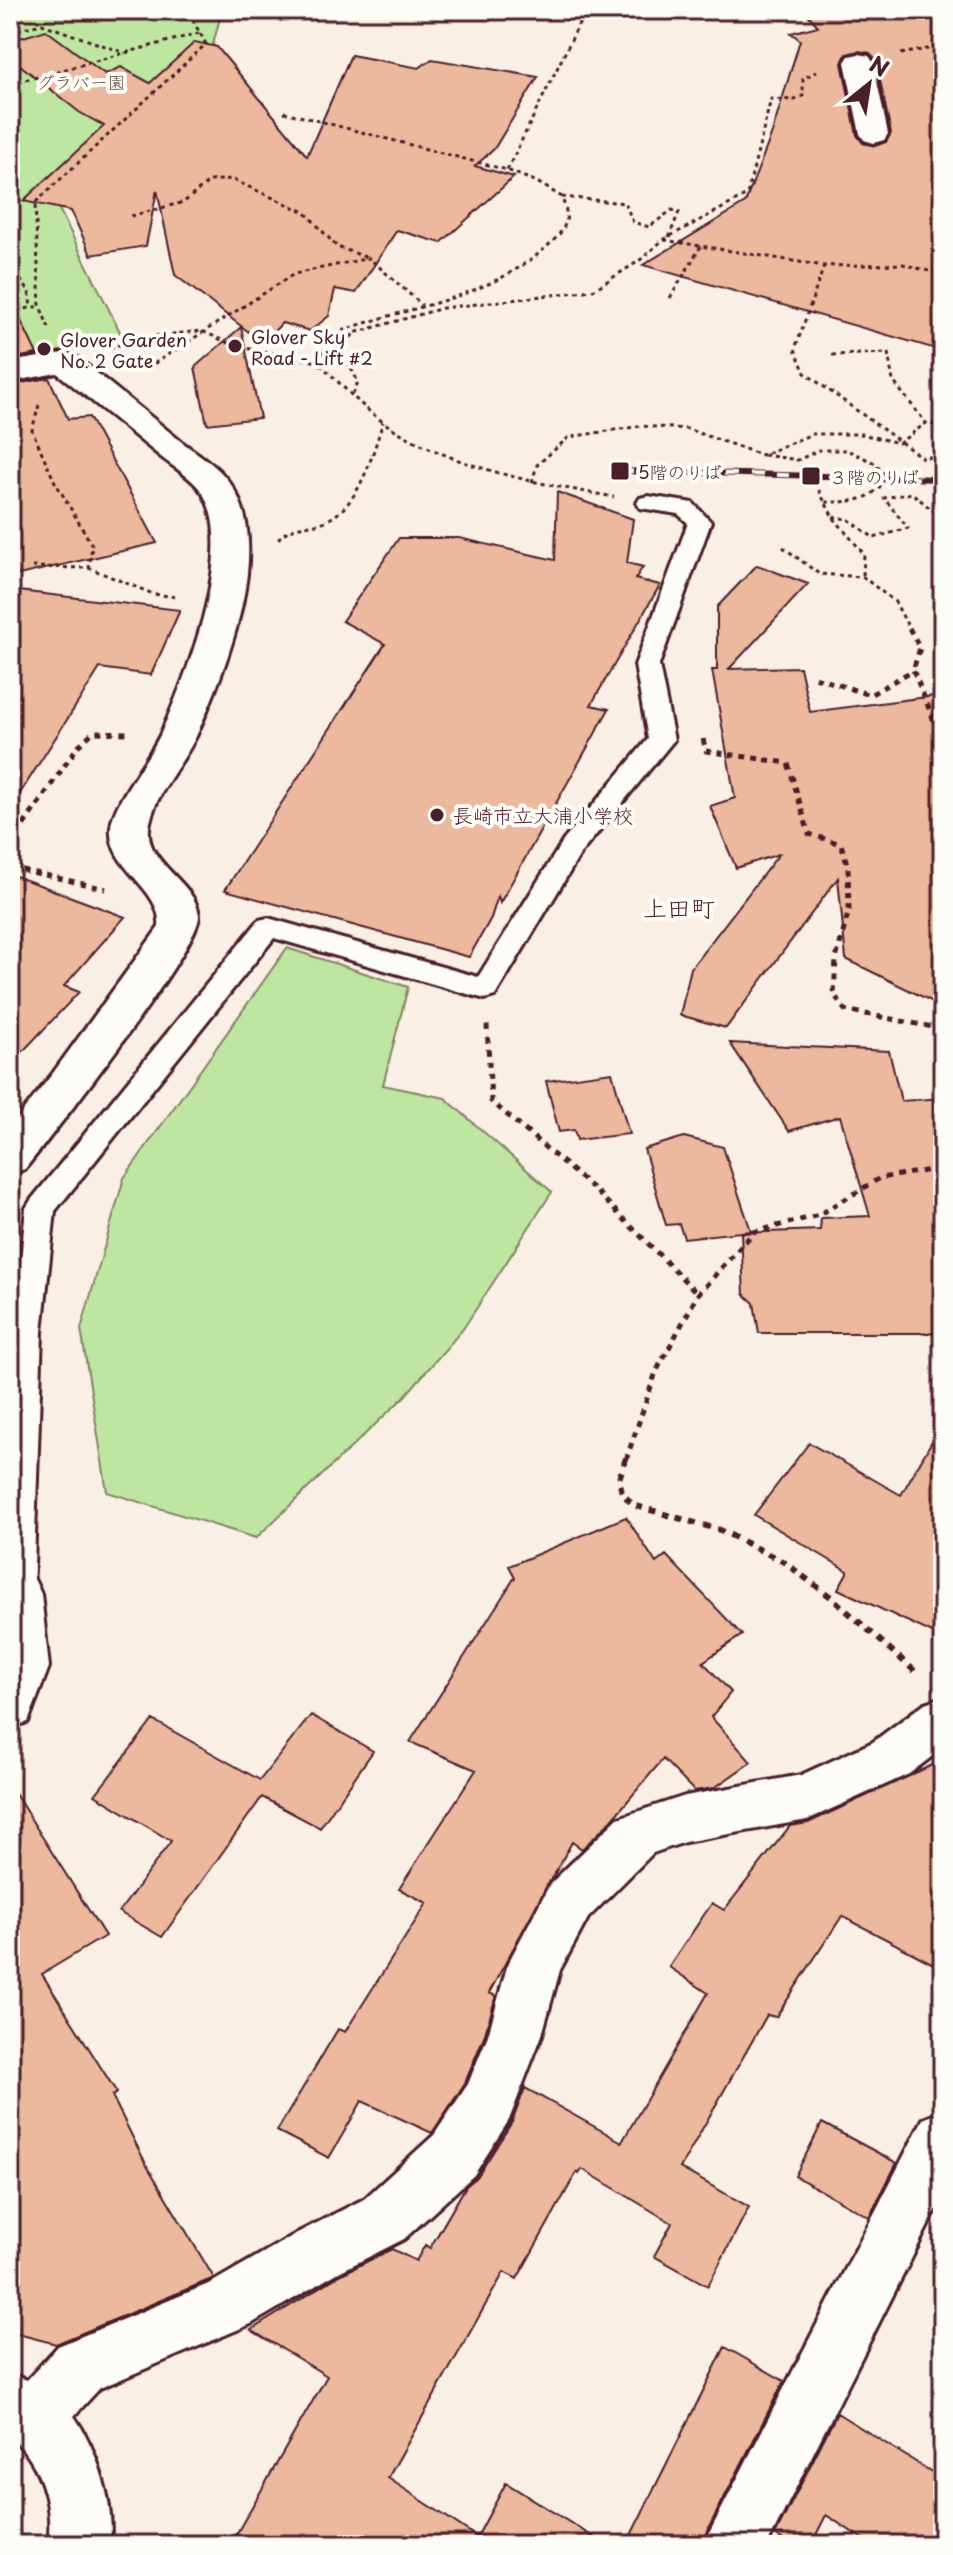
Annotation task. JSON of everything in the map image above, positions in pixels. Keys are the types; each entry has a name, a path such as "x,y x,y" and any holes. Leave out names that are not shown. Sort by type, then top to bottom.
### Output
{"street":[{"path":"859,62 874,134"},
{"path":"10,372 57,363 193,464 213,483 222,502 233,543 223,603 202,673 173,748 130,824 136,856 178,906 180,923 168,946 10,1158"},
{"path":"10,1706 24,1667 13,1586"},
{"path":"79,2545 81,2531 62,2447 23,2409 79,2367 231,2304 319,2252 384,2219 454,2155 489,2101 515,2035 535,1963 569,1901 636,1835 685,1819 807,1797 891,1758 931,1697"},
{"path":"734,2545 943,2138"}],"lane":[{"path":"13,1586 27,1332 41,1208 268,927 485,989 572,847 661,740 647,665 700,522 685,508 648,503"}],"path":[{"path":"89,568 92,545 54,480 32,430 57,363 40,306 35,203 206,44 188,10"},
{"path":"507,170 581,20 592,10"},
{"path":"10,31 42,24 126,54"},
{"path":"10,84 199,33"},
{"path":"353,394 358,382 342,350 354,333 443,308 593,290 639,261 663,240 747,195 771,99 795,100 803,96 803,79 815,71 943,46"},
{"path":"284,112 507,170 537,182 562,197 625,203 633,222 649,227 677,211 669,238"},
{"path":"131,216 184,202 210,181 231,179 305,212 337,247 369,258 422,306"},
{"path":"318,362 330,341 341,331 480,290 536,256 564,227 566,215 562,197"},
{"path":"663,240 824,266 903,264 943,275"},
{"path":"670,298 701,246"},
{"path":"115,406 133,391 130,373 155,363 259,294 294,274 369,258"},
{"path":"824,266 795,349 805,373 924,459 943,452"},
{"path":"10,267 29,291 31,308"},
{"path":"10,312 40,306"},
{"path":"57,363 104,353 134,338 202,331 235,346 318,362 383,422 418,443 454,458 532,482 648,503"},
{"path":"832,355 888,353 893,381 926,423 943,427"},
{"path":"271,547 288,528 326,521 346,507 368,466 383,422"},
{"path":"762,455 812,434 861,434 899,443 926,423"},
{"path":"532,482 537,465 569,437 641,426 687,429 762,455 803,460 821,449 863,454 878,463 886,476 883,487 859,502 824,502"},
{"path":"811,476 833,517 864,554 863,577"},
{"path":"833,517 848,519 874,538 908,528 884,498 912,493 943,519"},
{"path":"783,547 819,574 863,577 895,602 920,648 913,670 935,723 943,729"},
{"path":"32,567 89,568 153,594 223,603"},
{"path":"815,677 870,695 913,670"},
{"path":"10,845 78,746 93,732 133,733"},
{"path":"706,751 788,763 809,834 841,844 848,867 849,910 836,959 834,994 845,1010 943,1029"},
{"path":"10,867 103,889 119,889 108,866 136,856"},
{"path":"485,989 491,1101 597,1192 698,1294"},
{"path":"931,1697 838,1603 789,1566 733,1535 633,1505 622,1493 619,1479 656,1372 698,1294 754,1232 819,1215 880,1178 943,1168"}],"green space":[{"name":"グラバー園","path":"10,10 222,10 210,56 55,201 122,336 53,357 10,366"},
{"path":"287,948 408,987 383,1085 445,1098 552,1192 463,1329 404,1397 256,1538 107,1492 81,1329 124,1178"}],"building":[{"path":"804,10 943,10 943,351 643,265 745,203 772,133 800,40 791,33 818,26","holes":["858,51 870,53 876,61 891,133 886,142 875,146 863,143 857,135 842,63 846,54"]},
{"path":"46,30 105,74 121,67 150,83 195,42 217,47 307,156 351,55 419,68 432,59 538,77 494,149 475,166 514,177 441,243 397,230 356,293 335,289 329,316 310,331 282,323 263,343 175,275 157,190 146,246 91,255 71,211 23,201 104,126 79,112 10,57 10,41"},
{"path":"10,298 37,354 10,359"},
{"path":"241,327 260,418 207,424 195,367"},
{"path":"49,378 68,419 89,417 157,543 10,577 10,385"},
{"path":"557,492 633,519 627,563 643,567 635,579 660,585 591,705 609,709 500,903 498,896 491,918 469,957 225,890 385,644 342,621 399,538 459,538 555,560"},
{"path":"757,565 808,584 729,669 800,667 810,712 943,695 943,1007 846,959 838,878 726,1028 680,1015 691,968 779,854 736,868 710,806 735,798 712,670 717,670 717,607"},
{"path":"10,590 180,610 151,675 100,668 10,809"},
{"path":"10,874 125,917 64,986 79,992 10,1065"},
{"path":"730,1043 889,1051 901,1101 943,1098 943,1333 759,1333 754,1303 744,1294 741,1233 820,1230 821,1218 870,1216 840,1116 789,1131"},
{"path":"612,1072 629,1134 577,1140 574,1130 559,1132 546,1081"},
{"path":"684,1137 723,1147 751,1231 684,1238 679,1224 666,1225 644,1149"},
{"path":"943,1422 943,1638 838,1589 848,1571 754,1515 809,1443 901,1495"},
{"path":"626,1517 656,1563 666,1555 742,1635 703,1662 731,1692 711,1717 751,1762 714,1788 694,1791 663,1759 610,1822 582,1849 572,1842 489,1993 496,1996 485,2034 465,2083 432,2133 362,2101 329,2158 277,2131 338,2029 345,2032 427,1903 399,1889 476,1770 410,1742 515,1577 509,1566"},
{"path":"311,1715 373,1751 320,1828 262,1797 162,1937 119,1912 171,1841 95,1795 153,1720 260,1780"},
{"path":"943,1760 943,1969 842,1916 776,2017 767,2015 680,2168 749,2207 708,2286 654,2256 672,2223 582,2169 579,2174 577,2172 517,2279 504,2272 388,2478 477,2537 506,2483 606,2545 230,2545 327,2376 251,2330 340,2275 392,2249 416,2261 425,2245 430,2248 466,2186 477,2177 512,2122 525,2088 622,2142 708,1993 669,1967 712,1903 724,1910 790,1826 808,1823"},
{"path":"10,1786 105,1936 42,1974 117,2093 112,2096 146,2164 214,2278 56,2344 10,2332"},
{"path":"822,2123 897,2163 869,2217 795,2176"},
{"path":"725,2347 784,2381 700,2545 626,2545"},
{"path":"837,2413 943,2479 943,2545 872,2545 826,2515 811,2545 792,2545 775,2535"}],"railway":[{"path":"620,471 943,479"}],"place":[{"name":"Glover Sky Road - Lift #2","path":"235,346"},
{"name":"Glover Garden No. 2 Gate","path":"44,349"},
{"name":"5階のりば","path":"620,471"},
{"name":"３階のりば","path":"811,476"},
{"name":"長崎市立大浦小学校","path":"437,815"}],"district":[{"name":"上田町","path":"679,907"}]}
